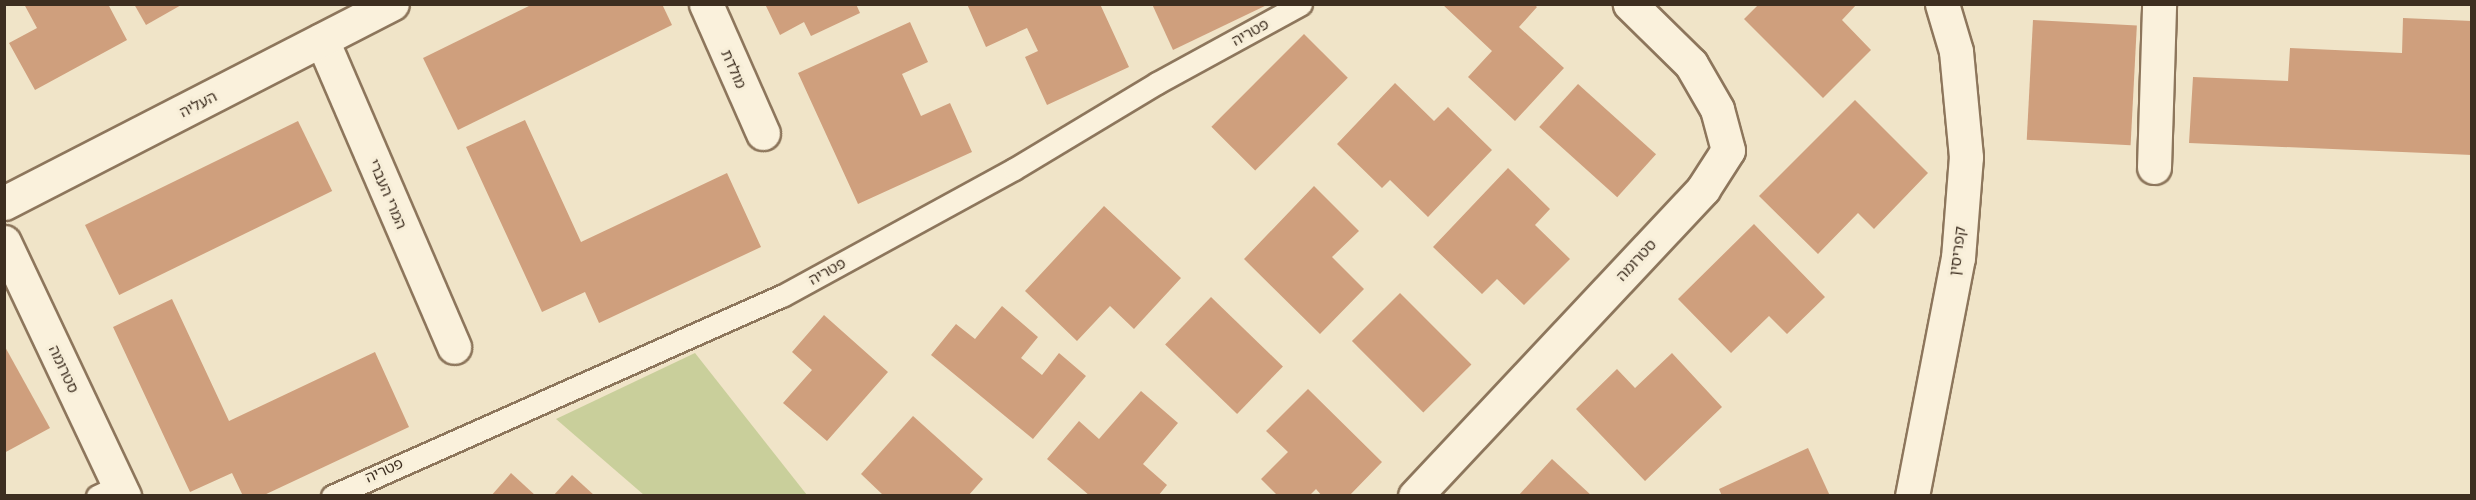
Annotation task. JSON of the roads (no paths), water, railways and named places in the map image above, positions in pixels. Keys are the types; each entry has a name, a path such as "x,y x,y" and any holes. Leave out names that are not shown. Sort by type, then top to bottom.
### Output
{"street":[{"name":"העליה","path":"4,203 392,4"},
{"name":"מולדת","path":"706,4 763,133"},
{"name":"סטרומה","path":"1415,495 1703,189 1728,150 1717,109 1691,64 1630,4"},
{"name":"קפריסין","path":"1912,495 1958,258 1966,157 1956,51 1942,4"},
{"path":"2154,167 2159,4"},
{"name":"המרי העברי","path":"322,40 454,347"},
{"name":"סטרומה","path":"4,242 113,492"}],"lane":[{"name":"פטריה","path":"332,495 782,296 1014,169 1157,83 1301,4"}]}
